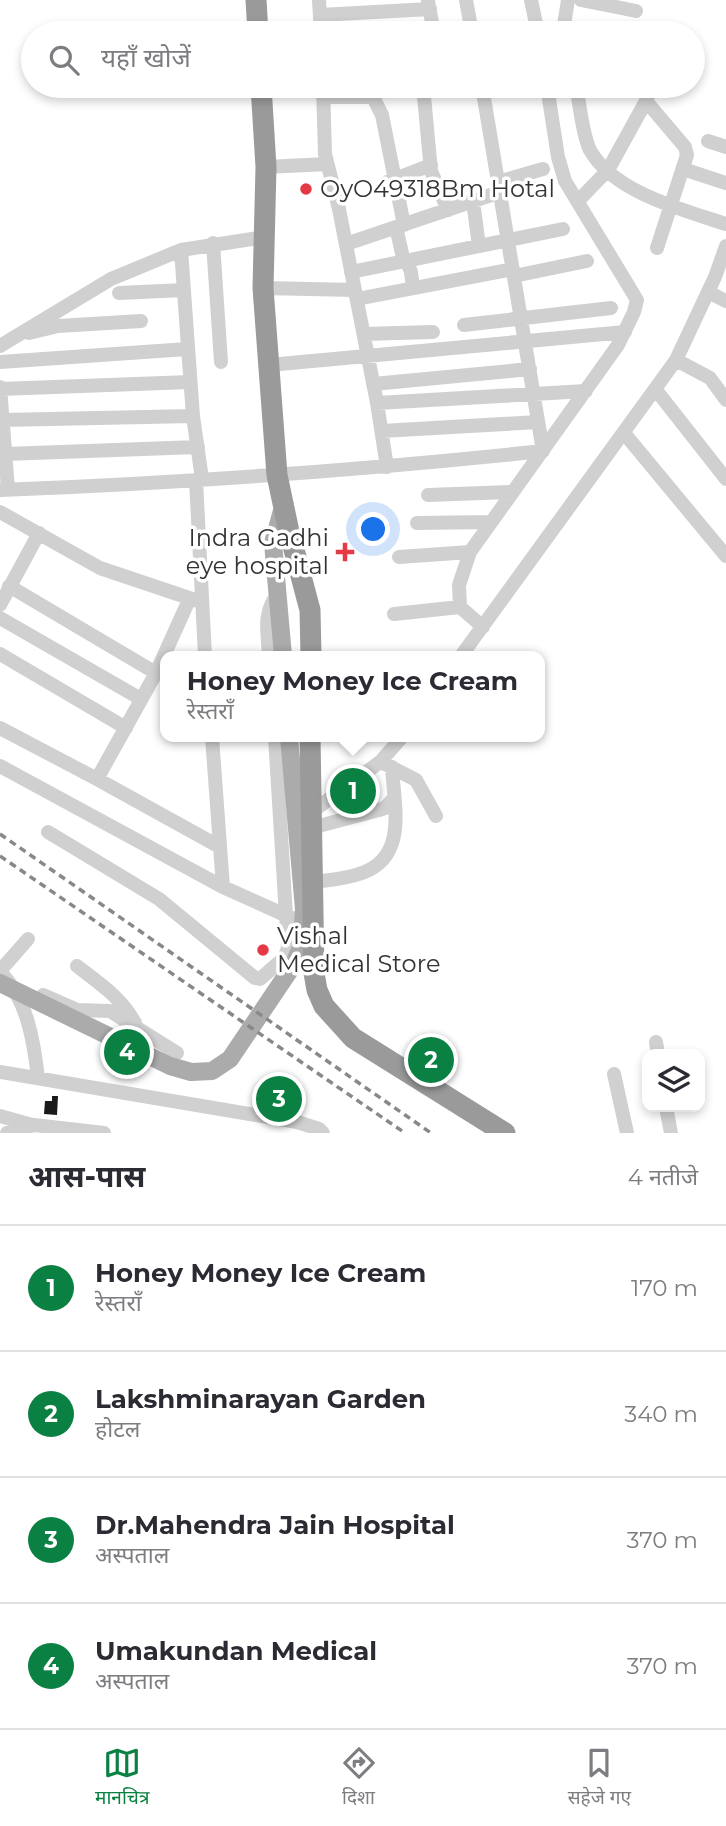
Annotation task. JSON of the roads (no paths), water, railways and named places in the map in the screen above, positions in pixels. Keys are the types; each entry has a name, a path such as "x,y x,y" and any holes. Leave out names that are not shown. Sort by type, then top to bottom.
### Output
{"highway":[{"path":"256,0 257,21"},
{"path":"262,98 266,167 263,288 277,475 310,610 311,651"},
{"path":"310,742 314,974 324,1006 353,1038 374,1053 505,1133"}],"main road":[{"path":"283,506 273,543 283,651"},
{"path":"2,977 170,1066 191,1072 212,1071 230,1059 294,964 302,945 304,909 289,742"}],"street":[{"path":"466,0 470,21"},
{"path":"531,0 535,21"},
{"path":"565,21 568,0"},
{"path":"581,0 636,11"},
{"path":"319,7 429,4"},
{"path":"323,98 327,163 364,334 387,467"},
{"path":"375,98 382,115 404,262 407,262 411,272 413,288"},
{"path":"424,98 431,165 448,210"},
{"path":"484,98 543,451"},
{"path":"483,627 460,607 459,585 470,552 586,391 625,332 637,300 565,181 558,157 549,98"},
{"path":"579,98 590,148 608,170 634,190 671,206 726,224"},
{"path":"578,201 608,170 647,98"},
{"path":"646,101 685,147 687,155 657,248"},
{"path":"708,141 726,147"},
{"path":"266,167 327,163"},
{"path":"391,181 431,165"},
{"path":"346,244 473,201 543,169"},
{"path":"683,169 726,183"},
{"path":"473,201 479,246"},
{"path":"351,272 564,229"},
{"path":"0,346 111,279 181,250 265,237"},
{"path":"213,243 221,362"},
{"path":"465,651 676,360 708,292 721,275 726,246"},
{"path":"181,250 187,349 198,447 195,601 204,651"},
{"path":"263,288 356,295 587,261"},
{"path":"119,293 184,290"},
{"path":"708,292 726,301"},
{"path":"464,324 611,308"},
{"path":"14,337 58,326 141,321"},
{"path":"364,334 433,332"},
{"path":"269,365 625,332"},
{"path":"0,362 187,349"},
{"path":"676,360 710,378 726,400"},
{"path":"373,384 530,369"},
{"path":"190,382 0,388 5,454 4,489 277,475 543,451"},
{"path":"656,390 726,479"},
{"path":"377,403 586,391"},
{"path":"2,420 193,415"},
{"path":"382,431 538,422"},
{"path":"624,433 720,538 726,556"},
{"path":"5,454 198,447"},
{"path":"428,495 513,492"},
{"path":"0,512 100,568 195,601"},
{"path":"417,523 490,522"},
{"path":"0,605 39,534"},
{"path":"399,557 470,552"},
{"path":"9,586 160,670 97,779"},
{"path":"269,651 266,618 269,604 278,594"},
{"path":"170,651 195,601"},
{"path":"394,614 460,607"},
{"path":"0,618 141,699"},
{"path":"0,654 126,728"},
{"path":"0,728 220,847"},
{"path":"212,742 222,887"},
{"path":"48,832 151,894 255,978 260,979 284,958 288,948 275,742"},
{"path":"310,820 386,765 399,742"},
{"path":"313,882 363,873 381,863 391,852 395,837 394,797 386,765"},
{"path":"386,765 416,780 436,816"},
{"path":"0,766 222,887 315,929"},
{"path":"310,820 379,810 385,808 394,797"},
{"path":"2,977 28,939"},
{"path":"77,966 123,1004 137,1027"},
{"path":"2,977 76,1010 110,1011 177,1053"},
{"path":"2,977 30,1030 38,1078"},
{"path":"0,1072 278,1126 319,1129 323,1133"},
{"path":"614,1074 627,1133"},
{"path":"667,1112 671,1133"},
{"path":"0,1116 34,1125 104,1133"},
{"path":"7,1133 34,1125"}],"railway":[{"path":"0,834 431,1133"},
{"path":"0,856 405,1133"}],"place":[{"name":"OyO49318Bm Hotal","path":"306,189"},
{"name":"Indra Gadhi eye hospital","path":"345,552"},
{"name":"Honey Money Ice Cream","path":"353,791"},
{"name":"Vishal Medical Store","path":"263,950"},
{"name":"Umakundan Medical","path":"127,1052"},
{"name":"Lakshminarayan Garden","path":"431,1060"},
{"name":"Dr.Mahendra Jain Hospital","path":"279,1099"}]}
